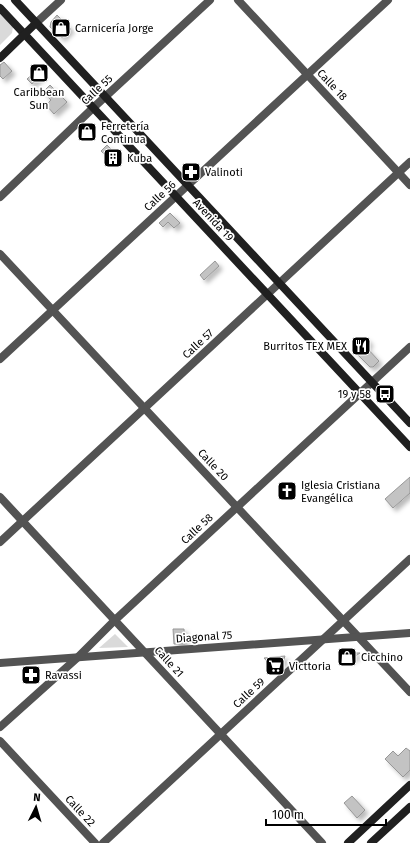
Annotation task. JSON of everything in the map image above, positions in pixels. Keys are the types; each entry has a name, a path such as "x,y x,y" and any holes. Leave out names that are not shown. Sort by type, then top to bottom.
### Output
{"main road":[{"name":"Avenida 19","path":"15,0 410,423"},
{"name":"Avenida 19","path":"0,8 410,447"},
{"path":"0,58 36,23"},
{"path":"348,843 410,785"},
{"path":"371,843 410,807"}],"street":[{"path":"36,23 61,0"},
{"name":"Calle 55","path":"0,197 93,108 210,0"},
{"name":"Calle 18","path":"238,0 410,185"},
{"name":"Calle 56","path":"0,359 388,0"},
{"name":"Calle 57","path":"0,542 410,162"},
{"name":"Calle 20","path":"0,254 410,692"},
{"name":"Calle 58","path":"0,727 77,658 115,620 410,347"},
{"name":"Calle 21","path":"0,497 322,843"},
{"name":"Calle 59","path":"103,843 410,559"},
{"name":"Diagonal 75","path":"0,663 410,633"},
{"name":"Calle 22","path":"0,741 95,843"}],"shaded area":[{"path":"0,13 13,27 12,33 0,45"},
{"path":"115,634 128,647 99,648"}],"building":[{"name":"Carnicería Jorge","path":"57,15 71,29 62,38 50,27 51,22"},
{"path":"4,62 12,71 3,79 0,76 0,65"},
{"path":"38,69 43,75 32,84 27,79"},
{"path":"50,85 67,102 54,114 46,105 51,100 43,92"},
{"path":"107,145 118,156 112,162 101,151"},
{"path":"170,213 180,223 174,228 168,222 163,227 159,223"},
{"path":"215,261 219,266 204,280 200,275"},
{"path":"365,337 370,343 366,347 379,361 373,367 370,367 352,349"},
{"path":"410,477 410,493 393,508 385,499"},
{"path":"173,629 184,629 185,644 174,644"},
{"name":"Cicchino","path":"341,653 360,653 351,659 341,659"},
{"name":"Victtoria","path":"285,656 283,662 275,670 264,658"},
{"path":"406,748 410,751 410,770 403,777 385,759 393,751 398,756"},
{"path":"352,796 365,810 357,818 344,803"}],"place":[{"name":"Carnicería Jorge","path":"61,28"},
{"name":"Caribbean Sun","path":"39,73"},
{"name":"Ferretería Continua","path":"87,132"},
{"name":"Kuba","path":"113,158"},
{"name":"Valinoti","path":"191,172"},
{"name":"Burritos TEX MEX","path":"361,346"},
{"name":"19 y 58","path":"385,394"},
{"name":"Iglesia Cristiana Evangélica","path":"287,491"},
{"name":"Cicchino","path":"347,657"},
{"name":"Victtoria","path":"275,666"},
{"name":"Ravassi","path":"31,675"}]}
